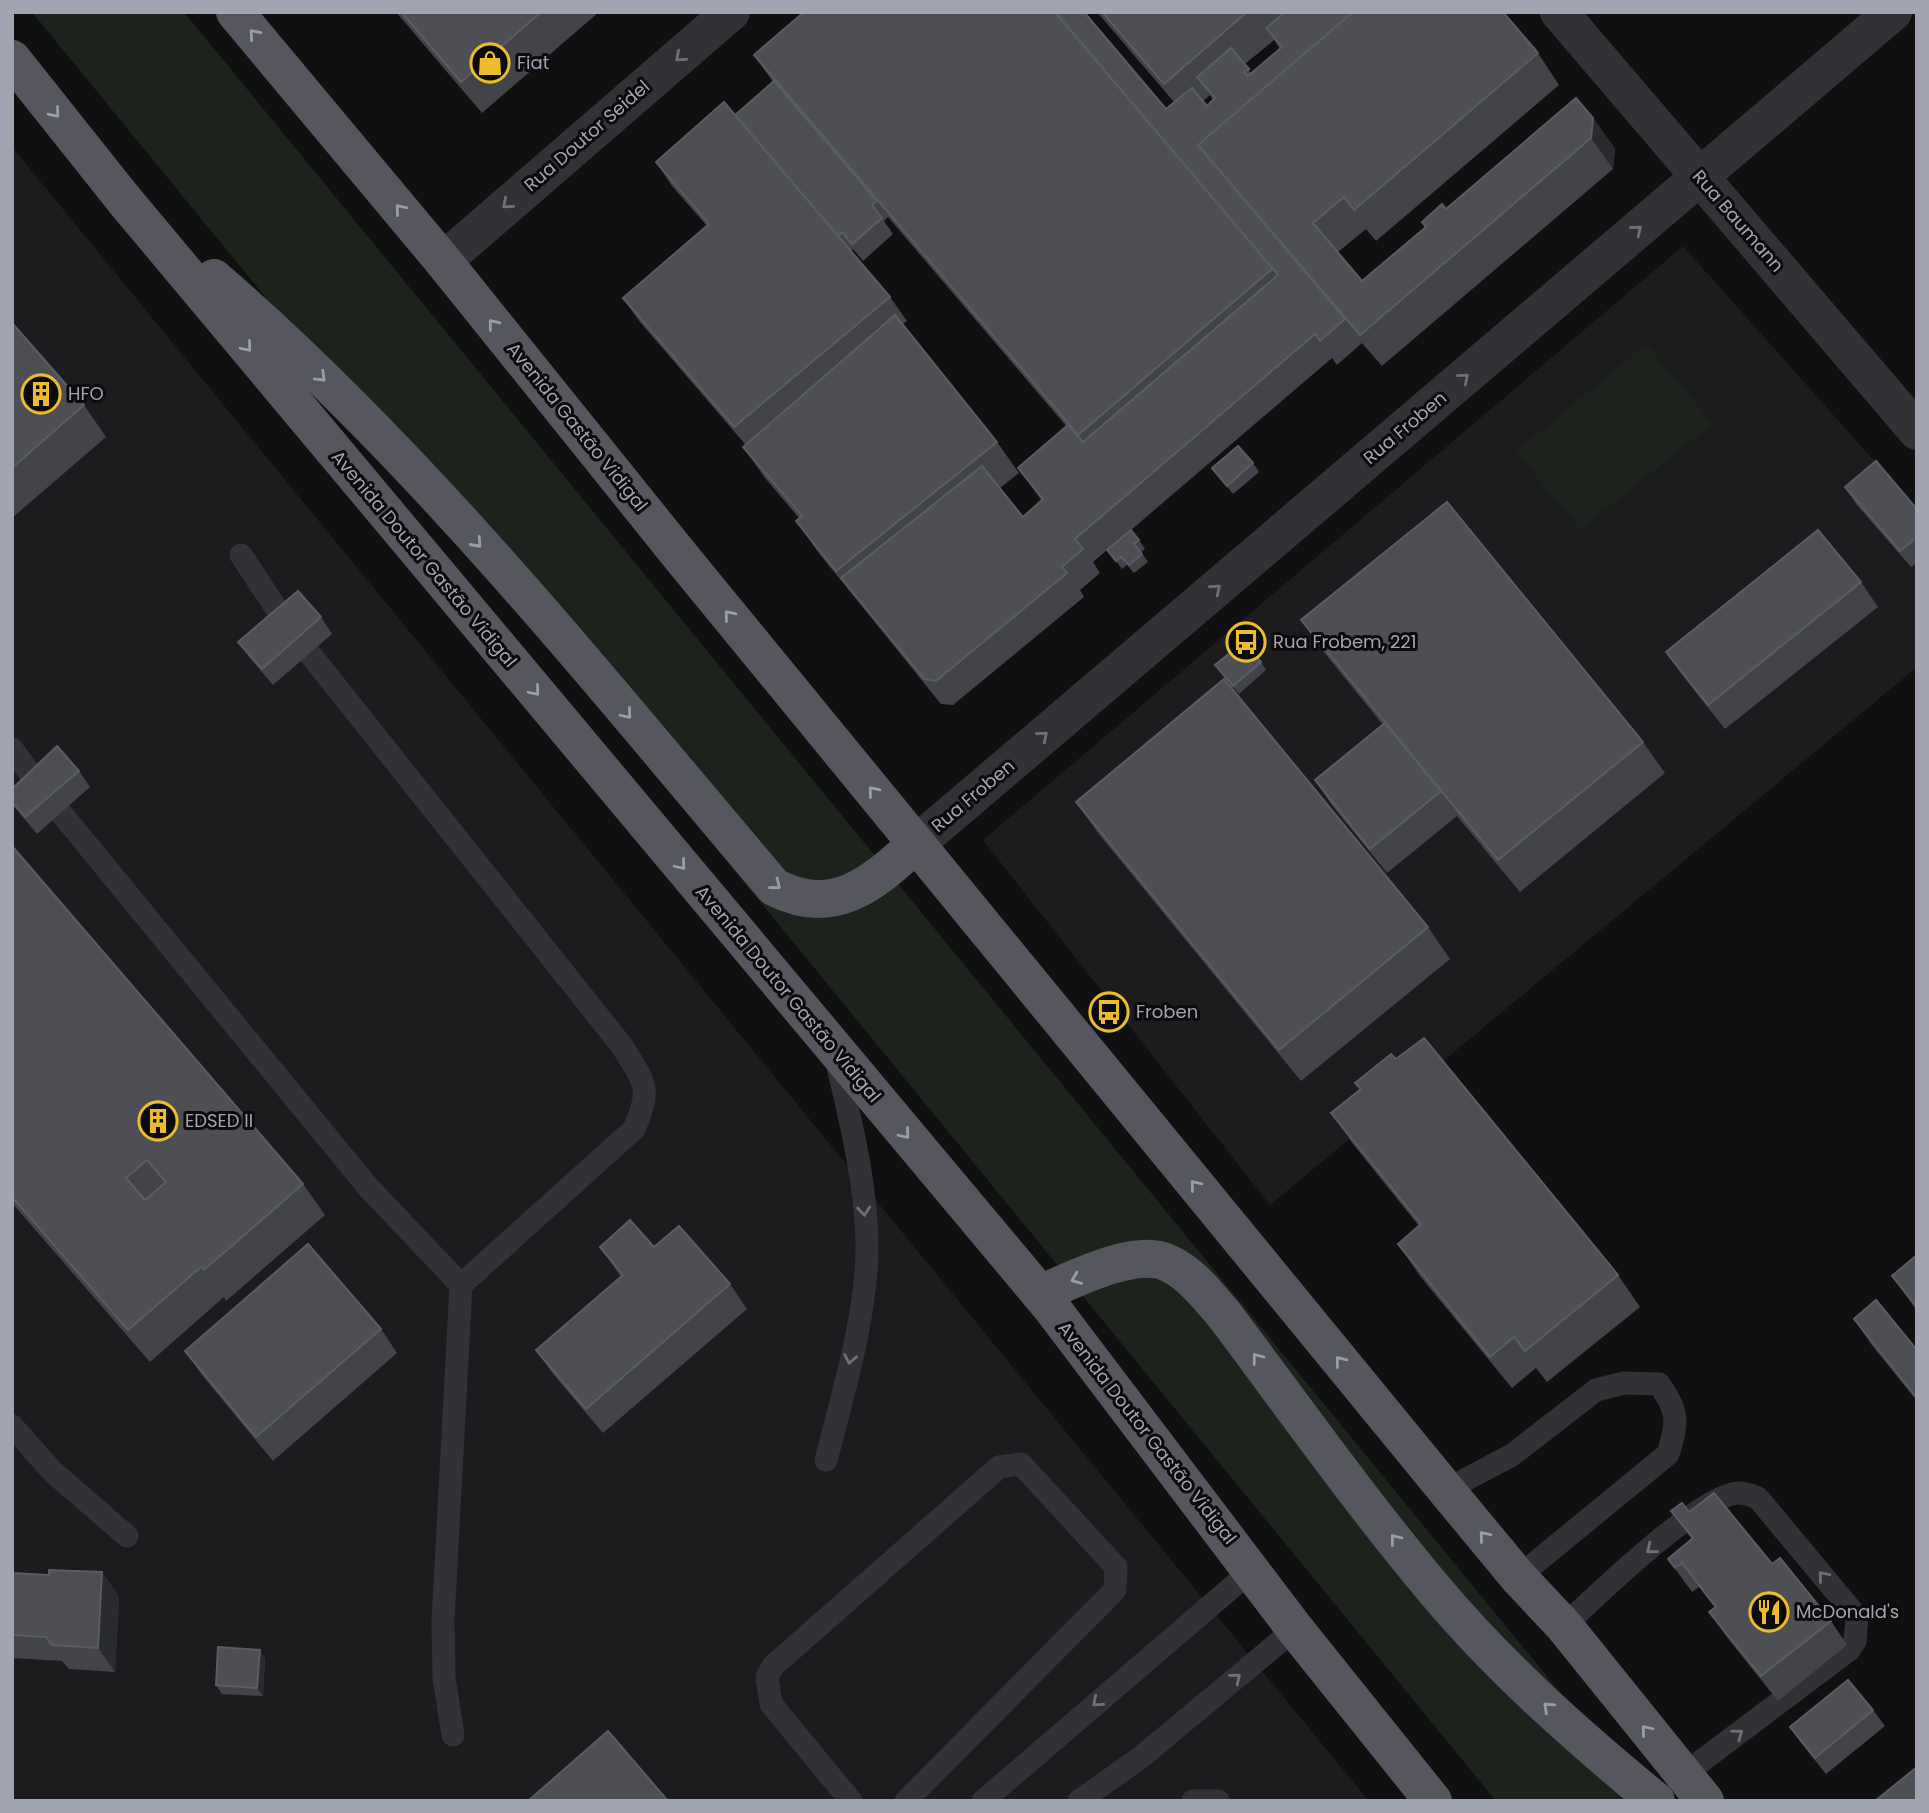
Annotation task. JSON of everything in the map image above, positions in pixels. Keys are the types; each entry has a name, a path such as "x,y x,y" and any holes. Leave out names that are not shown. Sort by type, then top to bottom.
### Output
{"highway":[{"name":"Avenida Gastão Vidigal","path":"235,12 443,261 916,844"},
{"path":"12,59 125,201 265,322 377,432 549,622 774,887 795,898 817,901 835,898 883,874 916,844 1518,1577 1564,1626 1694,1788"},
{"name":"Avenida Doutor Gastão Vidigal","path":"125,201 1040,1294 1295,1629 1433,1801"},
{"path":"1040,1294 1131,1260 1167,1262 1197,1283 1226,1317 1433,1588 1491,1653 1598,1754 1656,1801"}],"street":[{"name":"Rua Doutor Seidel","path":"443,261 732,12"},
{"name":"Rua Baumann","path":"1559,12 1917,431"},
{"name":"Rua Froben","path":"916,844 1894,12"}],"lane":[{"path":"241,555 288,626"},
{"path":"310,654 622,1046 643,1081 646,1103 635,1129 461,1285 443,1621 444,1678 453,1735"},
{"path":"12,749 41,788"},
{"path":"61,813 368,1187 461,1285"},
{"path":"826,1460 845,1388 863,1292 867,1246 861,1181 834,1048"},
{"path":"1446,1490 1513,1455 1596,1390 1624,1383 1659,1384 1675,1406 1675,1432 1668,1454 1518,1577"},
{"path":"12,1426 53,1472 127,1536"},
{"path":"851,1801 771,1704 766,1677 773,1666 999,1467 1021,1464 1116,1567 1115,1590 906,1801"},
{"path":"1564,1626 1678,1527 1721,1497 1735,1492 1758,1498 1857,1618 1854,1641 1849,1650 1694,1788"},
{"path":"982,1801 1252,1570"},
{"path":"1079,1801 1139,1758 1295,1629"},
{"path":"1193,1801 1218,1801"}],"shaded area":[{"path":"32,12 184,12 1649,1801 1496,1801"},
{"path":"12,147 975,1321 1369,1801 12,1801"},
{"path":"1683,246 1917,509 1917,667 1270,1205 983,840"},
{"path":"1646,344 1713,423 1581,530 1516,452"}],"building":[{"path":"401,12 541,12 461,82"},
{"path":"804,12 1055,12 1273,268 1078,435 754,55"},
{"path":"1055,12 1084,12 1166,109 1192,88 1207,106 1215,98 1197,77 1231,48 1249,69 1244,72 1248,76 1282,47 1266,28 1285,12 1353,12 1198,145 1345,319 1320,341 1315,334 1075,539 1083,549 1062,567 1067,573 936,681 924,679 841,578 982,466 1023,517 1043,499 1018,468 1068,425 1083,442 1278,275"},
{"path":"1102,12 1247,12 1164,84"},
{"path":"1353,12 1503,12 1538,53 1354,210 1344,197 1313,223 1362,281 1426,227 1422,222 1442,204 1446,209 1576,98 1593,118 1591,138 1360,335 1198,145"},
{"path":"774,81 877,201 872,205 882,218 852,244 842,232 838,236 735,115"},
{"path":"724,102 890,297 734,427 623,298 709,224 656,162"},
{"path":"895,315 997,442 836,571 796,521 802,516 743,447"},
{"path":"12,323 84,405 12,468"},
{"path":"1238,446 1253,463 1227,486 1212,468"},
{"path":"1876,461 1917,509 1917,537 1900,551 1845,487"},
{"path":"1447,502 1643,742 1498,860 1301,620"},
{"path":"1131,530 1139,540 1134,544 1142,554 1129,565 1121,557 1116,561 1107,550"},
{"path":"1818,530 1861,582 1708,705 1666,652"},
{"path":"298,591 321,617 262,669 238,642"},
{"path":"1244,642 1261,662 1233,686 1215,665"},
{"path":"1224,679 1428,927 1279,1050 1076,802"},
{"path":"1385,723 1441,791 1370,849 1315,780"},
{"path":"57,746 79,771 25,817 12,802 12,789"},
{"name":"EDSED II","path":"12,846 303,1184 204,1270 202,1266 128,1330 12,1197","holes":["147,1160 166,1182 145,1200 126,1178"]},
{"path":"1424,1038 1618,1275 1525,1351 1514,1337 1490,1357 1398,1244 1421,1224 1331,1113 1361,1089 1355,1083 1391,1054 1396,1059"},
{"path":"630,1220 654,1247 679,1226 730,1284 586,1409 536,1350 623,1275 600,1247"},
{"path":"308,1244 381,1329 256,1437 185,1351"},
{"path":"1917,1255 1917,1307 1892,1276"},
{"path":"1876,1300 1917,1350 1917,1398 1854,1319"},
{"name":"McDonald's","path":"1714,1493 1772,1564 1780,1558 1831,1621 1761,1676 1709,1612 1716,1607 1682,1563 1675,1568 1668,1559 1693,1538 1671,1511 1682,1503 1689,1512"},
{"path":"49,1570 102,1572 98,1648 52,1645 46,1637 12,1635 12,1573 49,1575"},
{"path":"218,1647 260,1650 257,1688 216,1685"},
{"path":"1848,1680 1873,1710 1815,1758 1790,1727"},
{"path":"608,1731 668,1801 528,1801"},
{"path":"1917,1767 1917,1801 1875,1801"}],"place":[{"name":"Fiat","path":"490,63"},
{"name":"HFO","path":"41,394"},
{"name":"Rua Frobem, 221","path":"1246,642"},
{"name":"Froben","path":"1109,1012"},
{"name":"EDSED II","path":"158,1121"},
{"name":"McDonald's","path":"1769,1612"}]}
